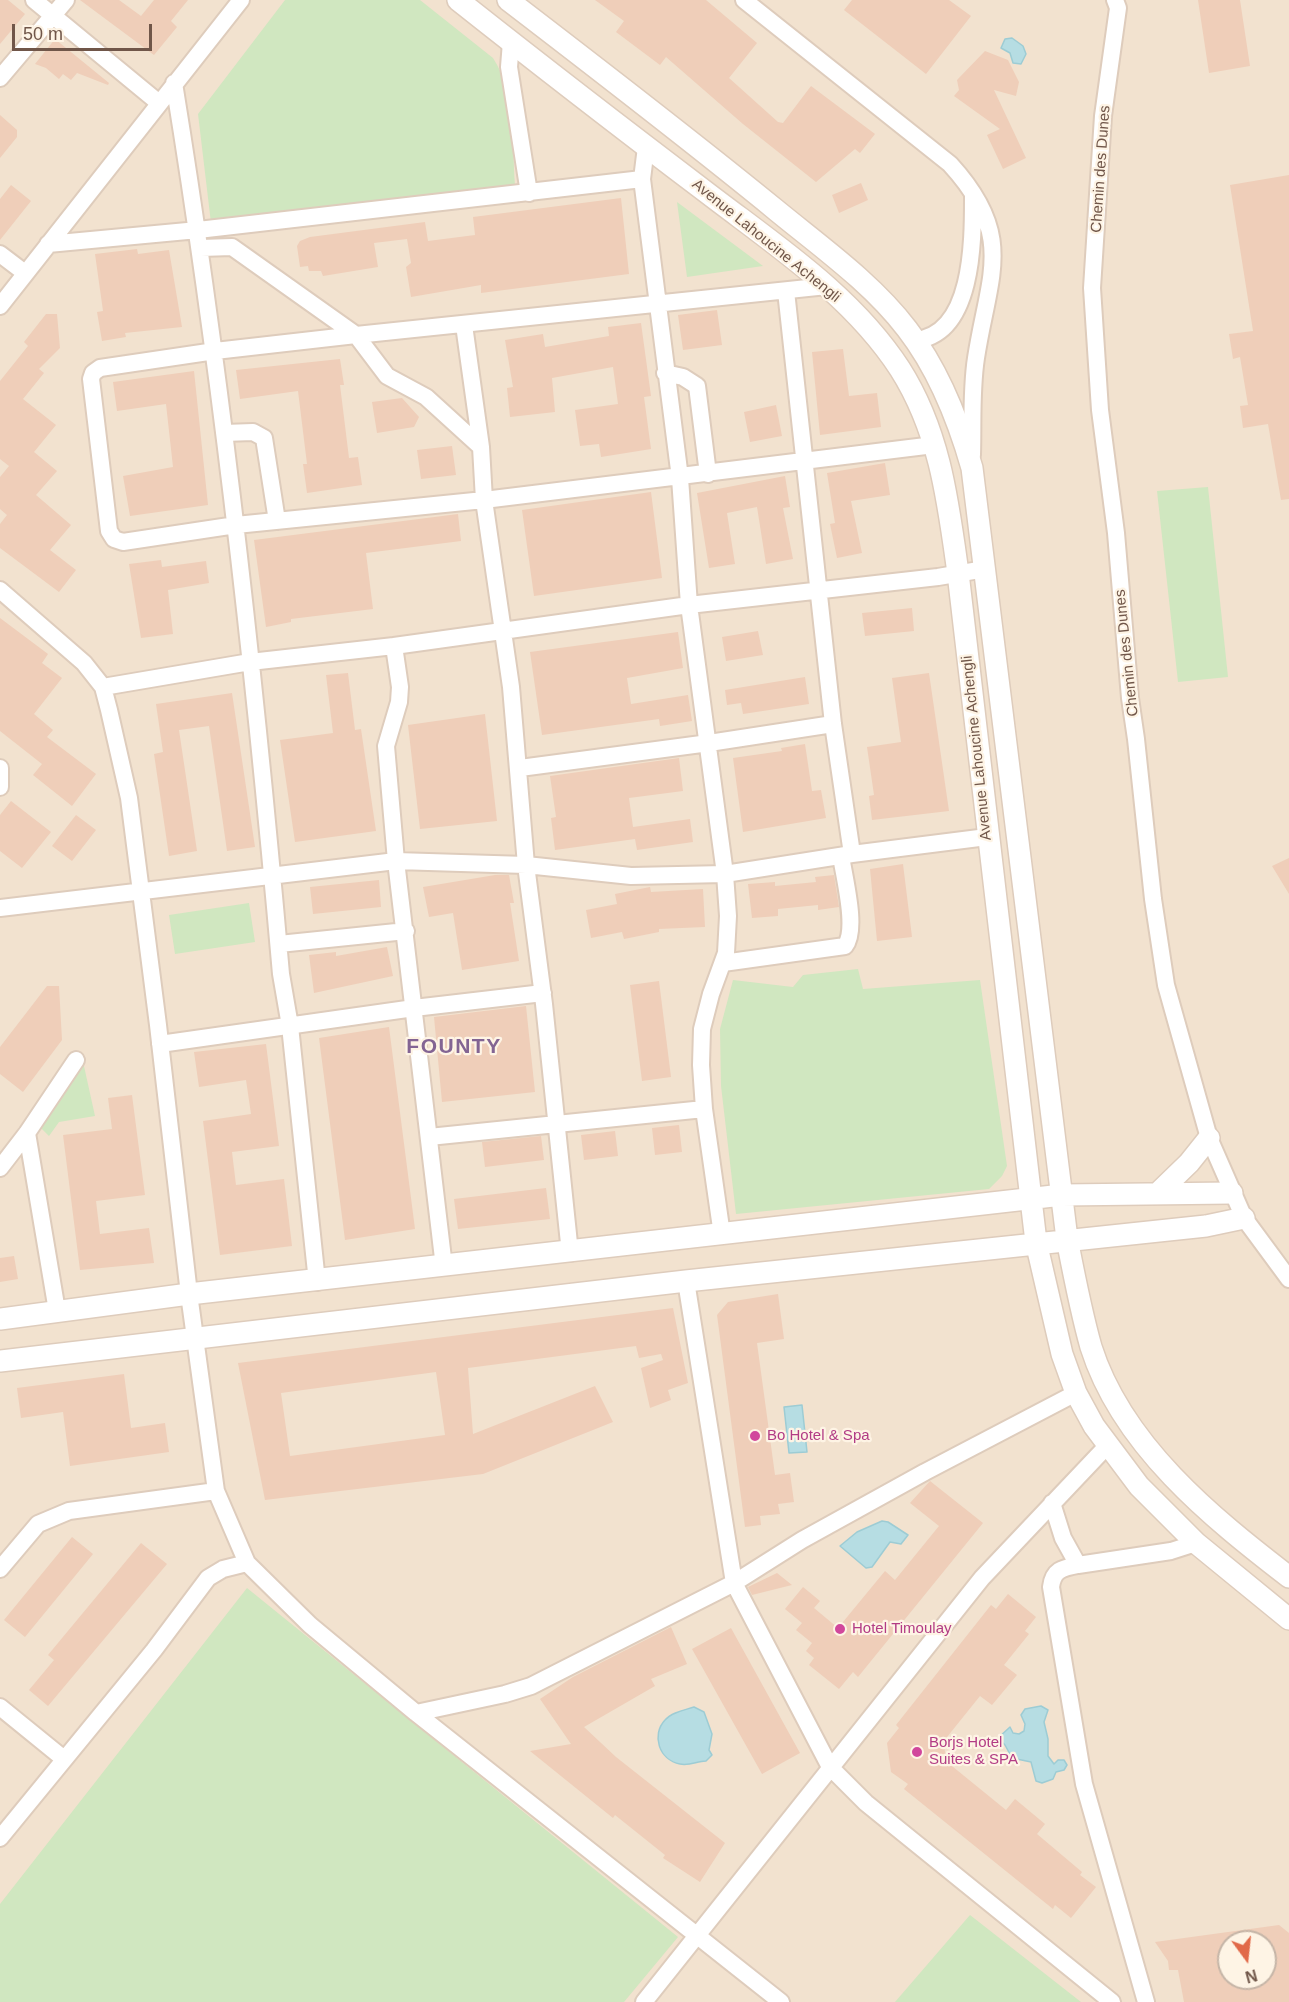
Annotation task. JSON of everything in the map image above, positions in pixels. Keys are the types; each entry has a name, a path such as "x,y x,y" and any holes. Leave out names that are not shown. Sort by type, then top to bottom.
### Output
{"street":[{"path":"34,0 159,103"},
{"path":"1,73 66,0"},
{"path":"0,306 241,0"},
{"name":"Avenue Lahoucine Achengli","path":"458,0 827,286 875,336 900,370 934,445 944,474 958,573 1036,1242 1052,1318 1076,1393 1107,1446 1139,1486 1196,1543 1289,1619"},
{"name":"Avenue Lahoucine Achengli","path":"508,0 654,111 814,241 885,303 915,340 943,390 964,439 972,468 1062,1195 1068,1239 1092,1348 1105,1381 1134,1430 1167,1470 1245,1543 1289,1577"},
{"path":"744,0 950,165 987,216 993,232 994,248 976,361 972,468"},
{"name":"Chemin des Dunes","path":"1115,0 1118,8 1103,116 1092,288 1100,410 1116,533 1130,698 1153,899 1166,985 1209,1138 1244,1218 1289,1279"},
{"path":"511,42 509,67 529,193"},
{"path":"174,83 201,248 236,525 279,944 317,1282"},
{"path":"646,147 642,179 680,478 689,604 710,744 728,916 723,963 711,994 702,1029 701,1065 704,1109 722,1235"},
{"path":"48,244 198,230 642,179"},
{"path":"915,340 934,337 942,332 957,309 972,248 973,194"},
{"path":"201,248 232,248 356,335 387,376 431,401 480,447"},
{"path":"0,254 25,273"},
{"path":"827,286 656,302 214,351 100,368 93,373 91,379 109,531 114,539 123,542 236,525 680,478 934,445"},
{"path":"723,963 845,946 850,940 847,855 786,291"},
{"path":"464,325 480,447 484,500 504,630 520,768 526,865 543,993 570,1253"},
{"path":"665,373 683,377 697,386 708,474"},
{"path":"224,433 253,432 264,438 277,521"},
{"path":"102,687 250,662 394,646 689,604 985,569"},
{"path":"0,590 84,663 102,687 129,798 189,1294 216,1491 247,1563 310,1625 416,1713 698,1933 781,2002"},
{"path":"394,646 400,695 386,746 396,861 444,1267"},
{"path":"520,768 710,744 833,724"},
{"path":"0,768 0,787"},
{"path":"0,908 396,861 526,865 631,876 725,874 987,837"},
{"path":"279,944 405,931"},
{"path":"160,1044 414,1008 543,993"},
{"path":"0,1168 27,1133 76,1060"},
{"path":"429,1137 704,1109"},
{"path":"27,1133 57,1311"},
{"path":"1158,1193 1189,1163 1209,1138"},
{"path":"0,1319 189,1294 317,1282 1031,1198 1062,1195 1232,1193"},
{"path":"0,1361 686,1281 1036,1242 1206,1226 1244,1218"},
{"path":"686,1281 734,1583 830,1767 866,1803 1057,1955 1112,2002"},
{"path":"416,1713 505,1694 531,1686 734,1583 802,1540 1076,1393"},
{"path":"644,2002 982,1578 1107,1446"},
{"path":"0,1569 38,1524 61,1514 216,1491"},
{"path":"1052,1503 1063,1538 1078,1565"},
{"path":"1146,2002 1084,1784 1050,1587 1052,1576 1057,1571 1078,1565 1171,1551 1196,1543"},
{"path":"0,1839 154,1650 208,1578 223,1569 247,1563"},
{"path":"0,1707 64,1759"}],"shaded area":[{"path":"0,0 1289,0 1289,2002 0,2002"}],"green space":[{"path":"285,0 420,0 493,58 506,87 512,119 515,185 211,223 198,114"},
{"path":"677,202 763,266 687,277"},
{"path":"1208,487 1228,677 1178,682 1157,491"},
{"path":"249,903 255,942 175,954 169,915"},
{"path":"858,969 863,989 980,980 1007,1166 1002,1176 989,1189 736,1214 721,1086 720,1029 733,980 793,987 803,975"},
{"path":"82,1057 95,1116 59,1122 49,1136 38,1125"},
{"path":"247,1588 678,1937 624,2002 0,2002 0,1904"},
{"path":"970,1915 1081,2002 895,2002"}],"water":[{"path":"1012,38 1023,46 1026,54 1021,64 1013,63 1010,53 1001,48 1005,39"},
{"path":"802,1405 807,1452 789,1453 784,1407"},
{"path":"882,1521 888,1522 908,1535 901,1544 890,1542 872,1567 866,1568 840,1546 857,1532"},
{"path":"1041,1706 1048,1710 1044,1722 1048,1739 1048,1756 1054,1764 1058,1760 1064,1760 1067,1765 1064,1770 1056,1772 1053,1779 1042,1783 1036,1781 1031,1762 1012,1758 998,1738 1010,1727 1013,1733 1019,1734 1024,1731 1025,1724 1021,1715 1025,1709"},
{"path":"694,1707 704,1712 712,1734 709,1750 712,1755 706,1761 687,1764 673,1762 662,1752 658,1733 668,1717"}],"building":[{"path":"0,0 8,0 25,14 0,44"},
{"path":"80,0 119,0 141,16 154,0 188,0 171,21 177,27 154,55"},
{"path":"595,0 706,0 757,43 729,78 778,122 783,123 811,86 875,134 860,153 855,149 816,182 743,124 666,57 660,65 616,32 624,21"},
{"path":"852,0 949,0 971,16 926,74 844,10"},
{"path":"1198,0 1240,0 1250,66 1209,73"},
{"path":"55,39 109,83 108,85 77,73 71,80 63,74 59,79 46,68 35,64"},
{"path":"985,51 1008,60 1019,82 1016,96 994,90 1026,158 1003,169 987,135 1000,129 954,96 959,90 957,80"},
{"path":"0,115 17,130 17,137 0,158"},
{"path":"1289,175 1289,499 1281,500 1268,424 1243,428 1240,406 1248,405 1240,357 1233,359 1229,334 1253,331 1230,185"},
{"path":"861,183 868,200 839,213 832,195"},
{"path":"11,185 31,201 0,240 0,199"},
{"path":"621,198 629,274 481,293 481,285 411,297 406,267 411,263 407,239 374,243 378,267 323,276 321,271 309,271 308,266 300,267 297,246 300,241 310,237 425,222 428,241 475,235 473,217"},
{"path":"137,249 138,254 169,250 182,327 125,333 126,337 102,341 97,312 103,311 95,254"},
{"path":"717,310 722,345 683,350 678,315"},
{"path":"46,314 57,314 60,348 39,369 44,373 23,399 56,425 34,452 57,471 36,495 71,525 50,550 76,570 59,592 0,548 0,524 7,515 0,509 0,477 9,466 0,459 0,381 28,346 24,342"},
{"path":"641,323 651,396 644,397 651,449 601,457 599,444 580,446 575,410 618,404 613,367 552,378 555,412 510,417 507,388 513,387 505,340 543,334 545,347 609,336 608,327"},
{"path":"843,349 849,396 877,393 881,427 820,435 812,352"},
{"path":"340,359 344,385 340,385 349,458 358,457 362,485 307,493 303,464 307,464 298,391 240,399 236,370"},
{"path":"194,371 208,505 130,516 123,476 173,467 166,404 117,411 113,382"},
{"path":"402,398 419,417 414,427 377,433 372,402"},
{"path":"776,405 782,436 750,442 744,412"},
{"path":"452,446 456,475 421,479 417,450"},
{"path":"885,463 890,495 851,501 862,553 837,558 830,524 835,523 827,473"},
{"path":"785,476 790,507 783,508 793,559 766,564 757,507 727,513 735,564 709,568 697,493"},
{"path":"651,492 662,578 534,596 522,510"},
{"path":"458,514 461,541 366,553 373,609 291,619 291,622 266,627 254,540"},
{"path":"161,560 162,567 206,561 209,583 168,590 173,634 141,638 129,564"},
{"path":"912,608 914,631 865,636 862,613"},
{"path":"0,618 48,654 42,663 62,678 34,714 53,730 47,737 96,774 72,806 33,775 42,764 0,731"},
{"path":"758,631 763,655 726,661 722,637"},
{"path":"678,632 683,668 627,678 631,704 688,695 692,721 660,726 659,719 542,735 530,652"},
{"path":"348,673 355,730 361,729 376,831 295,842 280,740 333,733 326,675"},
{"path":"929,673 949,811 872,820 869,796 874,795 867,747 901,742 892,678"},
{"path":"805,677 809,704 743,714 741,703 727,705 725,690"},
{"path":"232,693 255,847 227,851 209,726 179,730 197,851 169,856 154,754 163,752 156,704"},
{"path":"485,714 497,821 420,829 408,725"},
{"path":"805,744 812,791 821,790 826,818 743,832 733,758 782,751 781,748"},
{"path":"679,758 683,791 629,798 633,827 690,819 693,842 637,850 635,839 555,850 551,818 556,817 550,776"},
{"path":"11,801 51,832 22,868 0,851 0,815"},
{"path":"76,815 96,830 72,861 52,846"},
{"path":"1289,858 1289,894 1272,866"},
{"path":"903,864 912,937 877,941 870,869"},
{"path":"495,875 509,875 514,903 510,903 519,961 462,970 453,913 429,917 423,887"},
{"path":"834,875 839,907 818,910 818,905 778,909 778,916 752,918 748,884 775,882 775,886 816,882 815,877"},
{"path":"379,880 381,907 313,914 310,887"},
{"path":"650,887 651,892 703,889 705,927 659,929 659,932 624,939 622,932 591,938 586,910 617,904 615,894"},
{"path":"387,947 393,976 314,993 309,955 336,952 336,956"},
{"path":"659,981 671,1077 642,1081 630,985"},
{"path":"47,986 59,986 62,1040 23,1092 0,1074 0,1047"},
{"path":"526,1006 535,1092 442,1102 434,1017"},
{"path":"389,1027 415,1229 345,1240 319,1038"},
{"path":"266,1044 279,1146 232,1152 236,1185 284,1179 292,1246 220,1255 203,1121 251,1114 246,1080 199,1087 194,1052"},
{"path":"132,1095 145,1195 96,1201 100,1234 149,1228 154,1263 80,1270 63,1135 112,1129 108,1098"},
{"path":"679,1125 682,1152 655,1155 652,1128"},
{"path":"615,1131 618,1156 584,1160 581,1135"},
{"path":"541,1136 544,1160 485,1167 482,1142"},
{"path":"546,1188 550,1219 458,1229 454,1199"},
{"path":"14,1256 18,1279 0,1282 0,1258"},
{"path":"778,1294 784,1339 757,1343 775,1475 790,1473 794,1502 778,1504 780,1514 760,1516 761,1525 745,1527 717,1315 728,1302"},
{"path":"673,1308 688,1383 668,1390 671,1400 650,1408 641,1368 663,1360 661,1354 639,1358 636,1346 468,1368 473,1434 595,1386 613,1422 483,1474 265,1500 238,1363","holes":["436,1372 445,1435 290,1456 281,1393"]},
{"path":"124,1374 131,1428 165,1423 169,1452 70,1466 63,1412 21,1418 17,1388"},
{"path":"930,1481 983,1523 858,1677 853,1672 839,1689 809,1665 814,1658 806,1651 812,1643 796,1630 802,1623 785,1609 803,1587 820,1601 814,1608 838,1628 885,1571 895,1580 939,1526 910,1503"},
{"path":"72,1537 93,1554 25,1637 4,1620"},
{"path":"141,1543 167,1564 48,1706 29,1690 54,1660 48,1655"},
{"path":"777,1573 792,1585 752,1595 748,1587"},
{"name":"Borjs Hotel Suites & SPA","path":"1008,1594 1036,1617 1025,1631 1029,1634 1004,1665 1017,1675 992,1705 980,1696 943,1742 947,1762 1006,1810 1015,1799 1045,1824 1037,1834 1082,1872 1080,1875 1096,1887 1071,1918 1055,1905 1053,1909 904,1789 908,1784 891,1772 887,1743 899,1728 896,1725 991,1605 996,1609"},
{"path":"671,1627 687,1664 651,1679 655,1686 584,1727 616,1757 725,1843 700,1882 663,1858 665,1855 615,1815 613,1818 530,1751 571,1744 540,1699 573,1677"},
{"path":"731,1628 800,1753 762,1774 692,1649"},
{"path":"1279,1925 1289,1933 1289,2002 1184,2002 1178,1970 1169,1970 1168,1961 1155,1942 1217,1934 1217,1990 1277,1990 1277,1930 1243,1930"}],"place":[{"name":"Bo Hotel & Spa","path":"755,1436"},
{"name":"Hotel Timoulay","path":"840,1629"},
{"name":"Borjs Hotel Suites & SPA","path":"917,1752"}],"district":[{"name":"FOUNTY","path":"454,1047"}]}
